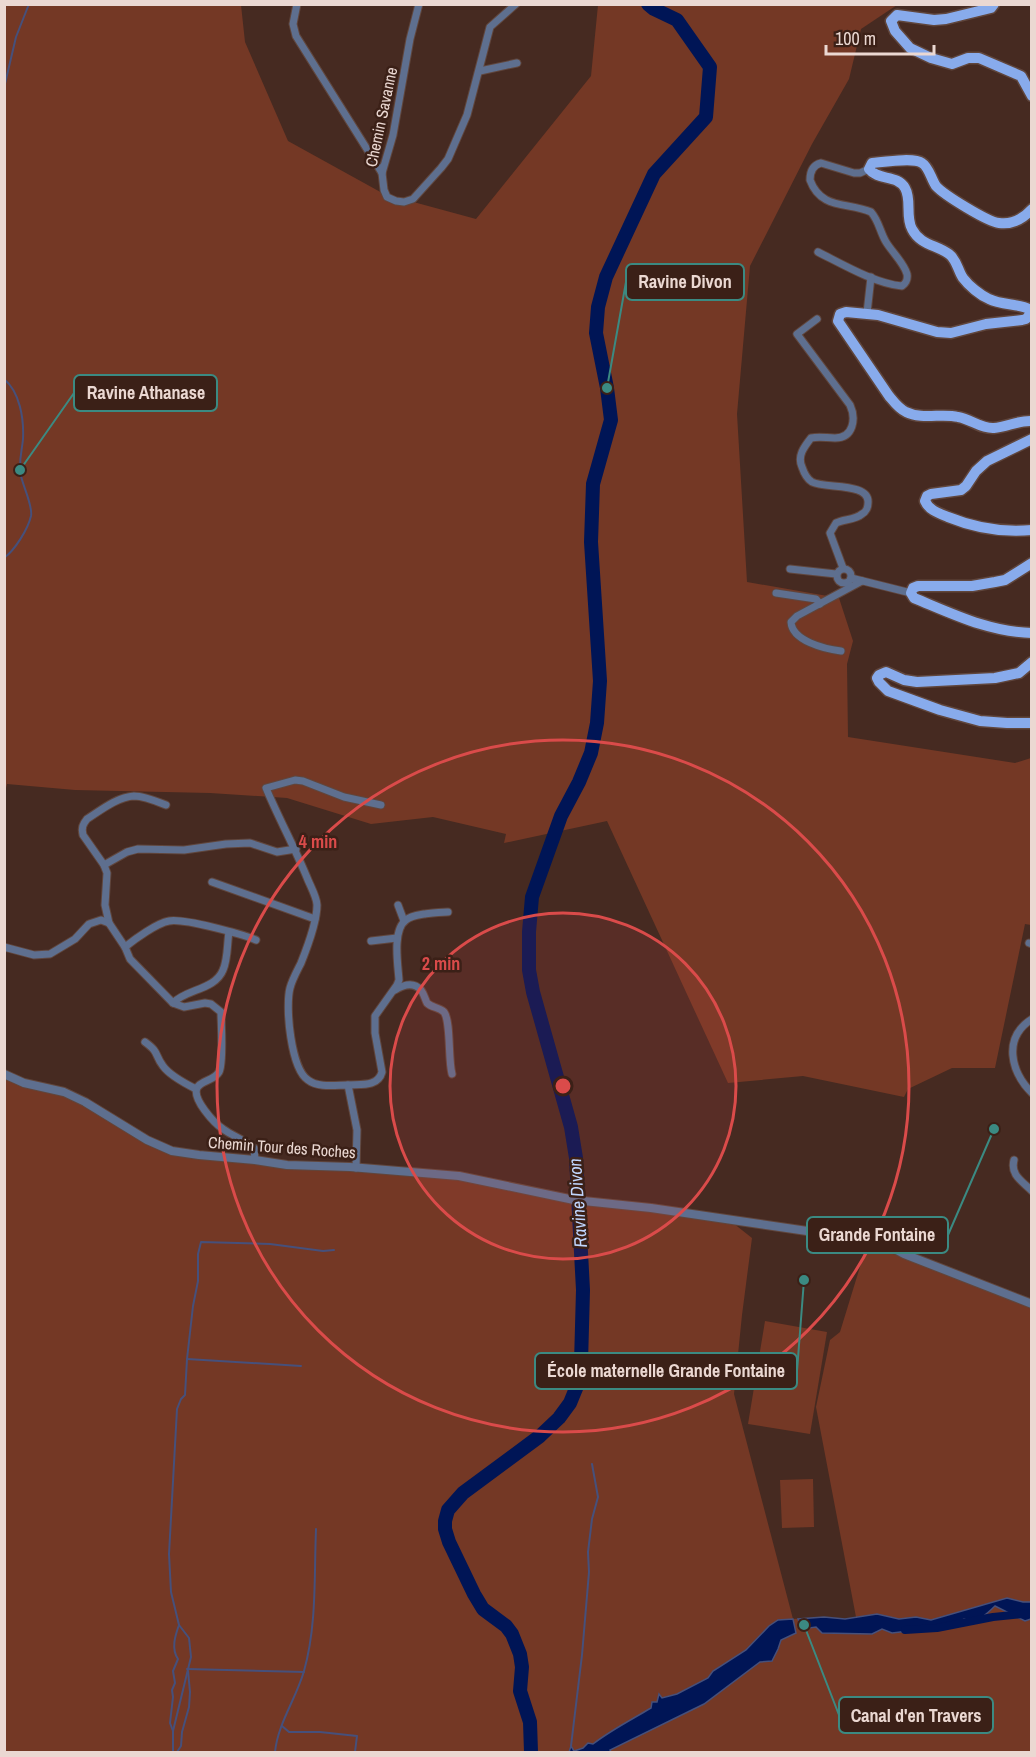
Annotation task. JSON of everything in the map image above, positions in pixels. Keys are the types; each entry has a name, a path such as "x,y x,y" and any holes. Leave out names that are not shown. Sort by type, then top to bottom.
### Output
{"main road":[{"path":"994,4 991,8 946,19 934,20 897,15 891,21 902,41 910,48 931,58 952,64 968,58 979,58 1021,76 1032,96"},
{"path":"1032,209 1016,222 999,223 982,216 943,193 936,186 924,163 915,160 872,163 869,169 876,175 899,181 905,188 908,197 910,226 915,234 929,245 948,253 964,279 973,288 1001,303 1026,307 1030,314 1022,320 986,324 951,333 937,332 867,313 846,312 840,314 838,321 889,396 906,412 916,415 958,416 988,428 1032,421"},
{"path":"1032,439 987,461 961,490 931,494 925,501 931,509 981,528 1000,531 1032,530"},
{"path":"1032,563 1005,580 972,586 918,586 911,593 914,598 980,625 1014,633 1032,633"},
{"path":"1032,662 1019,673 995,678 917,682 904,680 886,672 877,678 888,691 940,710 980,721 1032,723"}],"street":[{"path":"297,4 293,24 296,36 382,173"},
{"name":"Chemin Savanne","path":"419,4 410,39 393,135 382,173 382,183 387,197 404,202 413,199 441,168 467,115 490,27 516,4"},
{"path":"480,70 517,63"},
{"path":"818,252 871,277 902,286 907,280 906,271 885,240 871,212 825,200 816,192 810,180 816,164 821,163 854,173 869,169"},
{"path":"867,313 871,277"},
{"path":"817,319 797,334 850,405 854,412 854,420 852,428 845,435 837,438 819,436 811,438 801,454 800,462 810,481 861,490 869,501 865,512 860,516 836,523 830,533 843,568 848,570 851,578"},
{"path":"836,574 843,568"},
{"path":"790,569 836,574"},
{"path":"836,574 839,582 844,584 851,578"},
{"path":"851,578 911,593"},
{"path":"841,651 828,649 798,637 791,627 793,619 862,581"},
{"path":"776,593 816,599 820,604"},
{"path":"381,805 344,797 303,781 295,780 266,788 296,849 318,903 302,960 288,997 295,1059 307,1080 317,1085 348,1085 373,1083 381,1077 375,1016 399,980 397,938 400,927 404,921 417,916 448,912"},
{"path":"166,804 134,796 120,799 87,819 81,829 104,865 107,873 105,905 109,923 130,959 172,1003 184,1007 211,1004 220,1012 219,1072 212,1079 199,1085 196,1089 196,1098 221,1128 246,1141 254,1148 255,1160"},
{"path":"104,865 127,852 147,849 184,850 250,843 277,852 296,849"},
{"path":"212,882 315,919"},
{"path":"399,905 404,921"},
{"path":"4,947 34,955 50,954 75,939 89,924 101,920 109,923"},
{"path":"125,947 168,921 180,920 243,934 256,940"},
{"path":"172,1003 180,996 210,984 219,977 225,965 229,932"},
{"path":"371,941 397,938"},
{"path":"394,990 402,985 416,986 431,1006 442,1010 446,1015 452,1074"},
{"path":"1032,1019 1025,1023 1012,1050 1014,1066 1021,1081 1032,1093"},
{"path":"145,1042 154,1048 160,1063 166,1070 196,1089"},
{"name":"Chemin Tour des Roches","path":"4,1074 24,1083 64,1092 85,1102 147,1140 172,1151 287,1165 459,1176 574,1200 651,1208 882,1242 903,1254 1032,1304"},
{"path":"348,1085 357,1130 356,1168"},
{"path":"1014,1160 1013,1173 1032,1191"}],"shaded area":[{"path":"5,5 241,5 245,42 288,141 384,194 476,219 591,76 598,5 897,5 861,29 849,79 812,144 750,266 737,414 747,582 839,598 853,641 847,664 848,737 1015,763 1031,758 1031,925 1025,924 995,1068 952,1068 908,1089 904,1097 803,1076 728,1083 607,821 504,843 506,834 433,817 371,824 287,798 210,793 75,790 7,784 5,792"},
{"path":"4,1074 64,1092 172,1151 459,1176 574,1200 733,1223 752,1238 734,1394 793,1619 856,1617 816,1407 830,1340 840,1332 867,1244 1031,1306 1031,1752 5,1752"},
{"path":"765,1321 827,1332 810,1434 748,1424"},
{"path":"813,1479 814,1527 782,1528 780,1480"},
{"path":"1007,1598 1031,1602 1031,1619 1025,1621 995,1606 977,1619 964,1619 951,1626 892,1633 882,1629 872,1634 822,1633 816,1627 802,1629 798,1619 824,1617 845,1619 877,1614 899,1619 916,1617 931,1620"},
{"path":"793,1619 796,1633 781,1640 772,1661 760,1662 704,1704 610,1750 611,1752 569,1752 571,1746 574,1751 583,1748 588,1743 593,1744 651,1708 652,1702 657,1702 659,1694 662,1698 677,1694 708,1678 713,1671 746,1650 769,1626 778,1620"}],"waterway":[{"path":"4,88 16,37 29,4"},
{"name":"Ravine Divon","path":"531,1752 530,1722 520,1691 522,1667 520,1654 506,1626 483,1609 474,1594 449,1542 445,1521 448,1510 463,1493 540,1436 559,1418 570,1403 577,1386 581,1363 583,1290 576,1158 571,1127 533,992 529,970 529,932 532,897 561,816 591,753 597,723 600,681 591,542 593,484 611,420 596,333 598,307 606,277 654,174 706,117 710,67 677,20 648,4"},
{"path":"4,102 4,107"},
{"path":"4,379 14,391 22,415 23,439 20,471 31,512 17,545 4,558"},
{"path":"173,1752 173,1731 191,1657 189,1638 179,1625 171,1592 169,1554 177,1409 185,1395 201,1242 270,1244 323,1251 334,1250"},
{"path":"187,1359 301,1366"},
{"path":"571,1746 582,1655 589,1572 588,1552 592,1519 598,1497 592,1464"},
{"path":"275,1752 283,1721 301,1681 308,1654 314,1600 316,1529"},
{"path":"905,1630 937,1628 993,1617 1032,1613"},
{"path":"173,1731 170,1723 172,1690 175,1683 173,1671 178,1659 174,1642 179,1625"},
{"path":"187,1669 304,1672"},
{"path":"177,1752 181,1746 182,1732 189,1707 188,1671"},
{"path":"282,1726 289,1732 320,1732 357,1736 355,1752"}],"place":[{"name":"Ravine Divon","path":"607,388"},
{"name":"Ravine Athanase","path":"20,470"},
{"name":"Grande Fontaine","path":"994,1129"},
{"name":"École maternelle Grande Fontaine","path":"804,1280"},
{"name":"Canal d'en Travers","path":"804,1625"}]}
